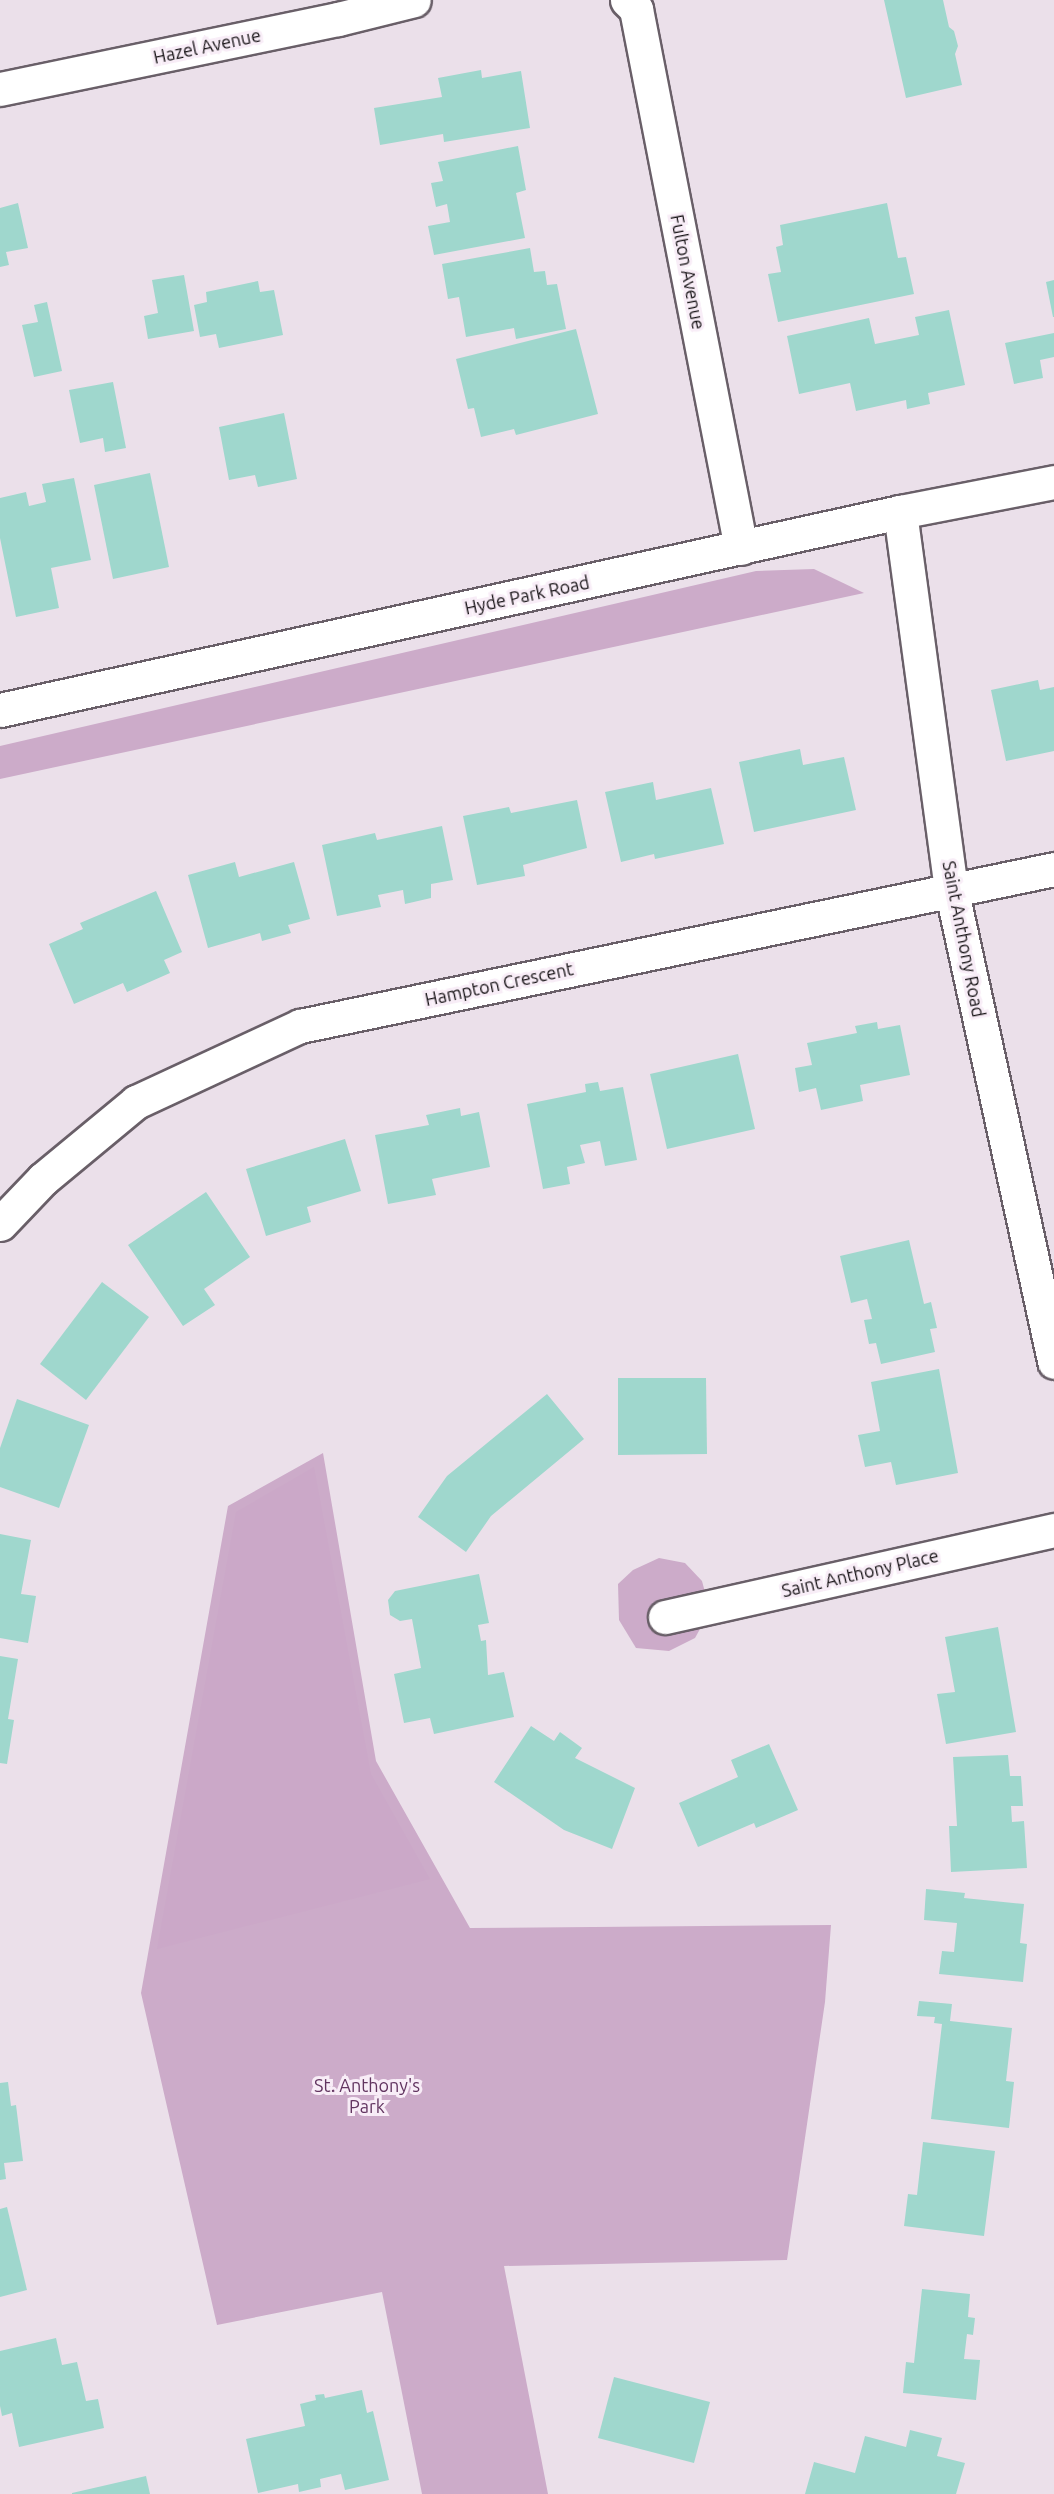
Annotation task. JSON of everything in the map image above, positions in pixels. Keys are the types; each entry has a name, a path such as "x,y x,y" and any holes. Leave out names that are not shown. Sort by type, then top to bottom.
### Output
{"street":[{"name":"Hazel Avenue","path":"0,88 339,20 414,0"},
{"name":"Fulton Avenue","path":"627,0 636,9 741,548"},
{"name":"Hyde Park Road","path":"0,710 900,512 1054,482"},
{"name":"Saint Anthony Road","path":"900,512 951,888 1054,1362"},
{"name":"Hampton Crescent","path":"0,1224 43,1179 136,1102 300,1026 951,888 1054,869"},
{"name":"Saint Anthony Place","path":"665,1617 1054,1530"}],"green space":[{"path":"814,569 864,593 0,779 0,746 756,571"},
{"name":"St. Anthony's Park","path":"323,1453 376,1761 470,1928 831,1925 825,2002 787,2260 504,2266 548,2494 422,2494 382,2292 217,2325 141,1993 228,1506"},
{"path":"659,1558 685,1563 702,1581 710,1611 695,1638 669,1651 636,1648 619,1620 618,1584 633,1570"}],"shaded area":[{"path":"314,1467 371,1774 430,1879 157,1949 236,1512"}],"building":[{"path":"884,0 943,0 949,27 954,31 958,46 955,54 962,85 906,98"},
{"path":"481,70 482,78 521,71 530,128 444,142 443,134 380,145 374,108 442,97 438,78"},
{"path":"518,146 526,190 516,193 525,238 434,255 428,226 450,222 447,204 436,207 431,183 443,181 438,162"},
{"path":"18,203 28,248 6,252 9,265 0,267 0,208"},
{"path":"887,203 898,258 906,257 914,294 778,322 768,274 781,272 776,247 783,245 780,225"},
{"path":"530,248 534,272 545,271 547,285 557,284 566,329 516,339 514,328 466,337 459,297 448,299 442,264"},
{"path":"184,275 194,331 148,339 144,316 158,313 152,280"},
{"path":"1054,280 1054,317 1053,317 1046,282"},
{"path":"258,281 260,292 274,290 283,335 219,348 216,334 200,337 194,305 207,302 206,292"},
{"path":"47,302 62,371 34,377 22,325 38,322 34,305"},
{"path":"949,310 965,385 928,393 930,404 907,409 906,400 856,411 850,383 799,394 787,336 869,318 875,344 919,335 915,317"},
{"path":"576,329 598,414 516,435 514,429 481,437 474,408 468,409 456,359"},
{"path":"1054,333 1054,357 1040,360 1043,378 1014,384 1005,343"},
{"path":"113,382 126,448 105,452 103,438 80,443 69,390"},
{"path":"284,413 297,479 258,487 255,475 229,480 219,427"},
{"path":"150,473 169,567 113,579 94,485"},
{"path":"74,478 91,560 51,568 59,608 16,617 0,538 0,498 26,492 29,506 46,502 42,484"},
{"path":"1038,680 1040,690 1054,687 1054,751 1006,761 991,690"},
{"path":"800,749 803,765 844,757 856,810 754,832 739,762"},
{"path":"653,782 656,800 711,788 724,844 655,859 654,854 621,862 605,792"},
{"path":"577,800 587,848 523,865 525,876 477,885 463,816 509,807 511,813"},
{"path":"442,826 453,880 431,884 431,898 405,904 403,890 378,895 381,907 337,916 322,845 375,833 377,840"},
{"path":"235,862 239,877 294,862 310,919 288,925 291,933 262,941 260,933 208,948 188,875"},
{"path":"156,891 182,952 164,960 170,973 127,992 123,983 74,1004 49,944 83,929 80,923"},
{"path":"877,1022 878,1029 900,1025 910,1075 860,1085 863,1101 821,1110 816,1088 799,1092 795,1068 812,1065 807,1043 857,1033 855,1026"},
{"path":"738,1054 755,1129 667,1149 650,1074"},
{"path":"598,1082 600,1091 623,1087 637,1160 605,1166 600,1141 580,1145 585,1163 567,1167 570,1184 543,1189 527,1104 586,1092 585,1084"},
{"path":"460,1108 461,1116 479,1112 490,1167 432,1179 436,1195 388,1204 375,1135 429,1125 426,1115"},
{"path":"345,1139 361,1191 307,1207 311,1222 266,1236 246,1169"},
{"path":"206,1192 250,1257 204,1289 215,1305 183,1326 128,1245"},
{"path":"909,1240 924,1304 931,1302 937,1328 930,1329 935,1352 881,1364 876,1343 869,1344 864,1320 872,1319 867,1299 851,1303 840,1256"},
{"path":"102,1282 149,1317 86,1400 40,1364"},
{"path":"939,1369 958,1473 896,1485 891,1462 865,1467 858,1435 880,1431 871,1382"},
{"path":"618,1378 706,1378 707,1454 618,1455"},
{"path":"547,1394 584,1439 491,1516 466,1552 418,1517 447,1476"},
{"path":"17,1399 89,1425 59,1508 0,1487 0,1448"},
{"path":"0,1534 31,1540 21,1594 36,1596 28,1643 0,1638"},
{"path":"479,1574 489,1623 478,1625 481,1641 486,1640 488,1675 504,1672 514,1717 434,1734 430,1718 404,1723 394,1674 421,1668 412,1619 400,1621 390,1615 388,1600 395,1591"},
{"path":"998,1627 1016,1732 946,1744 937,1694 955,1692 945,1637"},
{"path":"0,1656 18,1659 8,1719 14,1720 7,1764 0,1763"},
{"path":"531,1726 554,1741 560,1732 582,1748 575,1758 635,1788 612,1849 564,1830 494,1782"},
{"path":"769,1744 798,1810 756,1828 754,1823 698,1847 679,1803 738,1777 731,1760"},
{"path":"1008,1755 1010,1776 1021,1776 1023,1806 1011,1806 1012,1822 1024,1821 1027,1868 951,1872 949,1826 957,1826 953,1757"},
{"path":"926,1889 965,1893 964,1898 1024,1904 1020,1943 1027,1944 1023,1982 939,1974 942,1951 954,1952 957,1923 924,1920"},
{"path":"919,2001 952,2004 950,2021 1012,2028 1006,2081 1014,2082 1009,2128 931,2119 942,2024 934,2023 935,2017 917,2016"},
{"path":"8,2082 11,2106 16,2105 23,2161 4,2163 6,2179 0,2180 0,2083"},
{"path":"923,2142 995,2151 984,2236 904,2226 908,2194 917,2195"},
{"path":"7,2207 27,2290 0,2297 0,2209"},
{"path":"922,2289 970,2294 968,2317 975,2318 973,2335 967,2334 964,2359 980,2360 976,2400 903,2393 906,2362 914,2363"},
{"path":"56,2338 62,2365 77,2362 86,2401 98,2399 104,2428 19,2447 12,2413 2,2416 0,2406 0,2351"},
{"path":"614,2377 710,2402 694,2463 598,2438"},
{"path":"362,2390 367,2413 373,2411 389,2480 345,2490 341,2474 320,2479 321,2487 299,2492 298,2484 258,2493 246,2439 305,2426 300,2404 316,2400 315,2395 324,2394 325,2398"},
{"path":"910,2430 942,2438 937,2456 965,2463 956,2494 805,2494 814,2462 855,2473 865,2436 906,2447"},
{"path":"146,2476 150,2494 72,2494 72,2493"}]}
